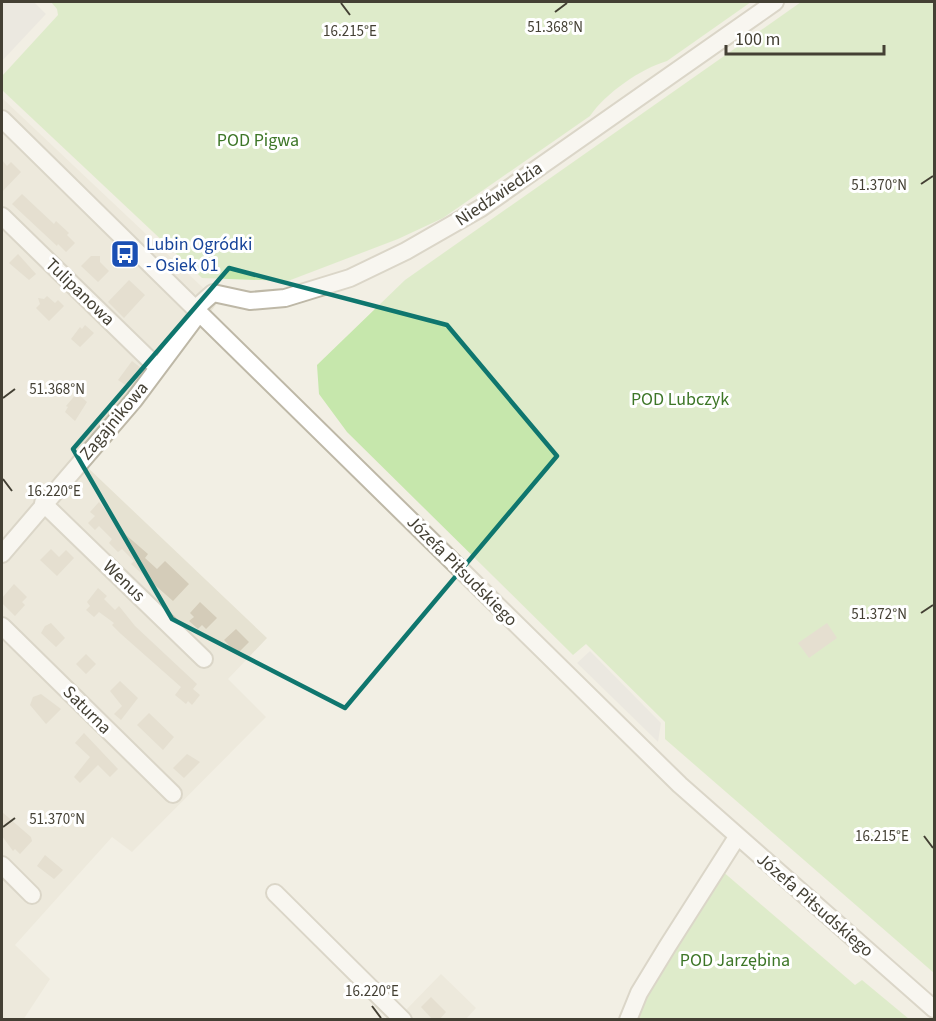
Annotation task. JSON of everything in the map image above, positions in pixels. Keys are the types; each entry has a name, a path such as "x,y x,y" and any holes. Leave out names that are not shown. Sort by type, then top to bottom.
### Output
{"street":[{"name":"Niedźwiedzia","path":"197,311 213,293 250,301 285,298 350,278 406,251 481,208 775,2"},
{"name":"Józefa Piłsudskiego","path":"2,119 644,750 737,837 934,1009"},
{"name":"Tulipanowa","path":"2,216 158,368"},
{"name":"Zagajnikowa","path":"2,554 134,400 197,311"},
{"name":"Wenus","path":"44,503 204,659"},
{"name":"Saturna","path":"2,626 173,794"},
{"path":"628,1020 639,993 729,845 737,837"},
{"path":"2,865 32,895"},
{"path":"275,892 403,1020"}],"highlighted area":[{"path":"229,268 447,325 557,456 345,708 172,619 73,449"}],"shaded area":[{"path":"2,2 34,2 46,14 2,61"},
{"path":"2,98 218,302 140,404 86,466 267,638 228,679 266,717 132,852 112,837 15,945 50,979 23,1020 2,1019"},
{"path":"590,651 661,723 658,742 577,663"},
{"path":"441,974 476,1008 465,1020 413,1019 405,1011"}],"green space":[{"name":"POD Pigwa","path":"51,2 751,2 667,61 624,83 590,116 443,218 398,239 288,281 202,278 2,90 2,76 58,15 57,9"},
{"name":"POD Lubczyk","path":"801,2 934,2 934,973 665,739 665,722 586,644 573,655 347,432 319,394 317,365 405,280"},
{"name":"POD Jarzębina","path":"721,870 855,985 862,980 909,1019 634,1020 646,992"}],"building":[{"path":"2,160 7,166 11,162 21,172 2,192"},
{"path":"22,194 54,224 56,221 69,233 67,235 75,243 66,252 12,204"},
{"path":"18,254 36,274 29,280 9,263"},
{"path":"91,256 100,256 100,262 109,271 98,282 81,266"},
{"path":"129,280 145,295 124,318 108,302"},
{"path":"47,296 55,303 58,300 64,306 49,321 36,308 40,304 38,298 44,299"},
{"path":"85,325 94,333 80,347 71,339 80,327 82,329"},
{"path":"132,361 141,368 127,386 118,380"},
{"path":"77,393 87,402 75,421 65,412 68,407 66,406"},
{"path":"99,502 126,535 148,554 145,558 157,569 165,561 189,584 173,601 131,564 134,561 122,549 118,552 109,543 112,539 99,526 95,530 88,523 95,516 90,512"},
{"path":"51,549 59,557 66,550 74,558 57,576 40,560"},
{"path":"14,584 27,597 22,602 25,605 15,616 2,603 2,598"},
{"path":"98,588 107,596 104,599 115,610 119,606 135,626 197,684 193,689 200,695 192,705 188,701 186,704 175,695 181,687 121,634 112,625 114,623 99,612 94,617 86,610 90,606 87,602"},
{"path":"200,602 217,618 206,629 202,625 198,629 189,621 194,617 190,613"},
{"path":"51,623 65,638 56,647 41,633 45,626"},
{"path":"827,623 837,638 809,658 798,643"},
{"path":"236,629 249,642 237,654 224,640"},
{"path":"86,654 96,664 86,674 76,664"},
{"path":"120,681 138,698 121,720 114,714 122,706 110,691"},
{"path":"41,694 61,709 46,724 30,705 33,697"},
{"path":"149,713 174,737 163,750 137,725"},
{"path":"84,733 118,769 110,777 98,765 80,783 74,777 90,757 75,743"},
{"path":"187,754 200,762 184,778 173,768"},
{"path":"2,812 31,837 32,841 20,854 15,849 13,851 2,836"},
{"path":"45,855 63,870 54,879 37,866"},
{"path":"431,997 446,1012 439,1020 433,1020 421,1007"}],"place":[{"name":"Lubin Ogródki - Osiek 01","path":"125,254"}]}
